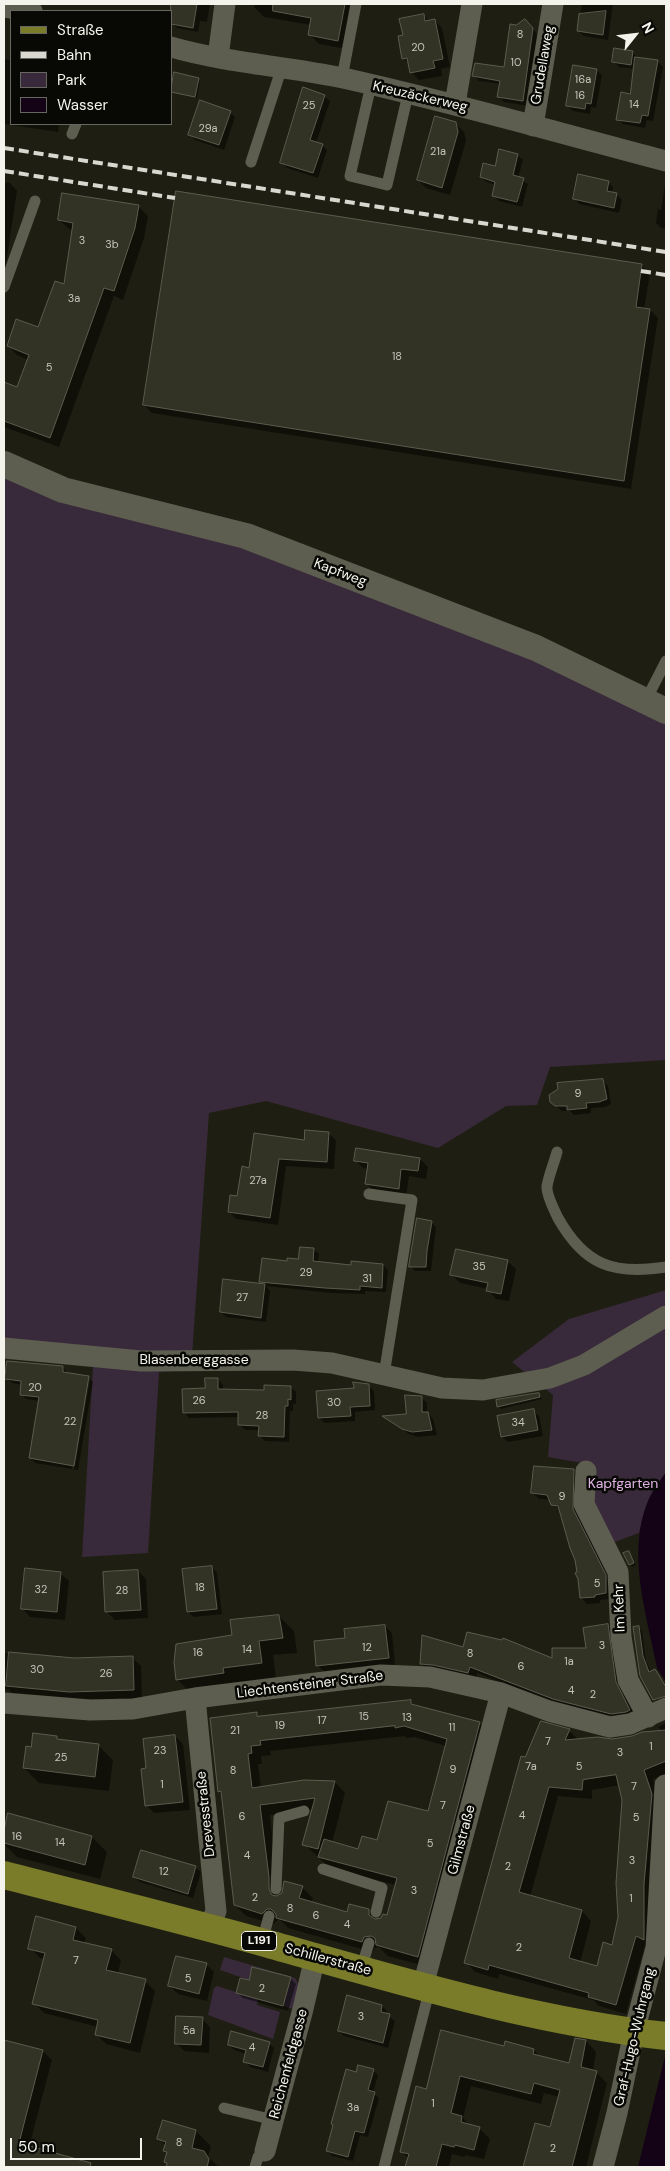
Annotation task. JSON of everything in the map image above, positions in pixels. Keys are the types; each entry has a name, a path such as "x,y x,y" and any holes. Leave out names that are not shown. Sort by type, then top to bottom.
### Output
{"main road":[{"name":"Schillerstraße","path":"4,1875 529,2013 654,2035"}],"street":[{"path":"218,57 225,4"},
{"path":"455,104 472,4"},
{"name":"Grudellaweg","path":"532,126 553,4"},
{"path":"4,7 25,10"},
{"name":"Kreuzäckerweg","path":"172,47 342,78 455,104 666,161"},
{"name":"Kapfweg","path":"4,464 70,492 246,536 536,648 656,706"},
{"name":"Blasenberggasse","path":"4,1348 141,1361 293,1360 332,1363 442,1388 483,1390 550,1378 584,1365 666,1316"},
{"name":"Im Kehr","path":"586,1471 584,1504 618,1572 620,1636 628,1680 657,1712"},
{"name":"Liechtensteiner Straße","path":"4,1703 90,1710 133,1708 196,1698 382,1675 430,1676 501,1693 549,1711 600,1725 630,1724 657,1712"},
{"name":"Gilmstraße","path":"426,1987 501,1693"},
{"name":"Drevesstraße","path":"196,1698 216,1911 210,1928"},
{"name":"Graf-Hugo-Wuhrgang","path":"603,2167 617,2113 654,2035 656,1948 665,1785"},
{"name":"Reichenfeldgasse","path":"260,2159 274,2120 315,1957"}],"lane":[{"path":"342,78 356,4"},
{"path":"250,162 282,67"},
{"path":"372,85 350,176 387,185 408,94"},
{"path":"4,287 35,201"},
{"path":"656,706 666,661"},
{"path":"557,1152 547,1187 556,1215 569,1237 593,1260 611,1267 639,1271 666,1267"},
{"path":"369,1194 412,1200 384,1375"},
{"path":"276,1889 280,1818 304,1811"},
{"path":"322,1869 382,1888 376,1912"},
{"path":"262,1942 269,1916"},
{"path":"361,1970 369,1943"},
{"path":"384,2167 426,1987"},
{"path":"224,2108 274,2120"}],"green space":[{"path":"4,464 246,536 666,711 666,1060 550,1067 537,1105 506,1106 438,1148 266,1101 209,1113 191,1370 159,1372 148,1553 82,1557 93,1366 4,1356"},
{"name":"Kapfgarten","path":"666,1290 666,1472 648,1501 639,1533 612,1543 592,1506 594,1465 548,1457 553,1395 512,1362 569,1319"},
{"path":"224,1957 295,1978 299,1985 293,2009 283,2006 291,1977 252,1967 249,1980 220,1970"},
{"path":"217,1986 258,1999 257,2005 280,2012 273,2039 208,2015 214,1988"}],"water":[{"path":"666,1472 666,1682 657,1668 644,1606 640,1584 639,1542 642,1521 648,1501"},
{"path":"666,2052 666,2167 638,2167"}],"building":[{"path":"171,4 197,4 193,28 172,24"},
{"path":"273,4 345,4 338,41 308,35 311,18 273,11"},
{"path":"606,11 603,35 577,31 579,14"},
{"path":"424,14 425,21 435,19 443,59 433,61 435,68 410,73 407,58 402,59 398,36 403,35 399,19"},
{"path":"525,19 533,28 523,101 497,97 500,81 472,76 475,63 504,67 510,24 516,25"},
{"path":"614,48 633,51 631,65 612,62"},
{"path":"635,57 658,60 648,116 642,115 640,123 616,120 621,92 630,94"},
{"path":"573,65 597,69 591,104 586,103 585,109 566,106"},
{"path":"174,72 199,78 195,97 172,92"},
{"path":"303,87 325,95 310,140 323,144 313,173 280,163"},
{"path":"200,100 231,111 219,145 188,135"},
{"path":"435,116 456,122 458,132 442,188 417,180"},
{"path":"499,149 518,154 513,175 524,178 517,202 492,196 495,182 480,177 483,163 495,166"},
{"path":"578,174 609,181 607,191 617,193 614,208 573,199"},
{"path":"176,191 642,264 636,307 650,309 624,481 143,405"},
{"path":"62,193 139,205 135,228 114,291 104,288 50,438 4,421 4,382 17,387 29,355 7,346 16,319 38,327 55,281 64,284 73,223 58,220"},
{"path":"603,1079 607,1099 586,1103 587,1108 567,1110 567,1106 555,1106 550,1102 549,1095 558,1089 557,1083"},
{"path":"305,1130 329,1132 327,1162 279,1159 270,1218 228,1212 230,1195 237,1196 242,1166 249,1168 254,1133 304,1140"},
{"path":"356,1148 420,1158 418,1171 401,1169 399,1189 365,1184 368,1163 354,1161"},
{"path":"417,1218 432,1221 426,1267 409,1267"},
{"path":"300,1247 314,1248 313,1261 351,1265 351,1261 383,1264 382,1288 360,1286 360,1290 259,1282 262,1258 287,1261 287,1258 298,1259"},
{"path":"456,1249 508,1260 501,1294 486,1291 488,1283 450,1275"},
{"path":"223,1279 265,1284 261,1318 220,1312"},
{"path":"7,1361 63,1366 63,1372 89,1376 74,1466 29,1458 39,1397 20,1395 21,1381 5,1379"},
{"path":"205,1378 218,1378 218,1389 264,1390 264,1385 291,1386 291,1400 288,1399 288,1406 285,1406 284,1437 258,1436 259,1426 238,1425 238,1412 183,1413 182,1389 205,1388"},
{"path":"353,1382 369,1384 370,1406 350,1407 351,1416 318,1418 316,1391 354,1388"},
{"path":"539,1393 540,1397 497,1407 496,1400"},
{"path":"405,1395 422,1396 422,1412 428,1412 432,1430 412,1432 402,1429 382,1416 406,1414"},
{"path":"534,1409 538,1430 501,1437 497,1416"},
{"path":"534,1466 574,1469 573,1509 606,1575 606,1593 595,1595 595,1597 580,1598 578,1579 575,1573 577,1572 575,1560 558,1506 551,1505 547,1495 531,1493"},
{"path":"629,1551 634,1563 629,1565 623,1553"},
{"path":"212,1566 217,1609 187,1612 182,1569"},
{"path":"25,1568 61,1572 57,1612 21,1609"},
{"path":"138,1570 141,1610 105,1612 103,1572"},
{"path":"279,1615 283,1638 259,1641 262,1663 223,1668 224,1673 176,1680 174,1662 176,1644 232,1635 230,1620"},
{"path":"608,1624 616,1682 630,1710 626,1712 611,1714 553,1699 470,1667 468,1673 420,1664 422,1635 463,1647 467,1632 502,1640 503,1638 552,1658 552,1648 586,1648 583,1628"},
{"path":"385,1625 389,1658 316,1666 314,1641 345,1638 344,1629"},
{"path":"639,1626 643,1656 649,1672 655,1669 666,1687 666,1696 653,1700 640,1676 633,1627"},
{"path":"9,1652 74,1658 133,1656 134,1690 69,1692 6,1686"},
{"path":"411,1700 411,1704 480,1722 418,1957 376,1945 375,1938 371,1936 364,1937 362,1942 276,1918 276,1914 271,1909 267,1909 262,1914 234,1905 221,1791 218,1792 210,1718 257,1712 257,1716","holes":["395,1726 395,1728 404,1726 447,1739 428,1811 388,1801 377,1840 362,1836 358,1849 324,1839 318,1857 397,1878 387,1915 383,1914 381,1918 375,1919 369,1915 369,1909 349,1904 347,1912 299,1898 303,1886 284,1881 282,1893 276,1896 272,1895 269,1889 260,1805 315,1798 302,1845 318,1849 335,1781 304,1780 252,1788 248,1754 252,1753 251,1746 261,1745 260,1741"]},
{"path":"541,1721 570,1729 565,1740 598,1737 612,1739 632,1736 642,1732 666,1730 666,1761 644,1770 652,1794 644,1884 644,1940 636,1936 616,2005 588,1997 589,1993 489,1965 488,1970 464,1963 521,1756 525,1757","holes":["616,1775 622,1800 616,1883 618,1917 612,1945 603,1942 597,1966 569,1958 582,1910 519,1892 549,1787 582,1790 583,1780"]},
{"path":"33,1733 57,1736 57,1739 99,1744 95,1777 23,1768 26,1746 31,1747"},
{"path":"175,1735 183,1802 145,1806 141,1769 146,1768 143,1739"},
{"path":"8,1813 92,1836 85,1865 4,1843 4,1831"},
{"path":"141,1850 196,1866 188,1894 133,1877"},
{"path":"36,1916 76,1927 73,1940 112,1949 106,1970 146,1979 130,2043 95,2035 98,2020 32,2004 45,1953 28,1949"},
{"path":"176,1956 207,1963 199,1994 168,1986"},
{"path":"252,1967 291,1977 283,2006 236,1993 240,1978 249,1980"},
{"path":"347,1995 382,2005 381,2012 390,2014 383,2043 338,2031"},
{"path":"176,2016 203,2017 201,2045 175,2044"},
{"path":"441,2030 504,2046 505,2041 534,2049 533,2054 569,2063 575,2038 586,2040 581,2067 597,2071 572,2167 523,2167 535,2123 550,2127 560,2090 534,2083 531,2094 460,2076 451,2113 462,2116 461,2122 480,2127 474,2150 442,2144 436,2167 405,2167 409,2154 400,2152 416,2086 426,2089"},
{"path":"231,2031 270,2042 263,2067 243,2062 246,2050 228,2045"},
{"path":"4,2040 43,2050 19,2143 91,2163 90,2167 4,2167"},
{"path":"358,2065 374,2069 368,2090 375,2092 364,2133 355,2131 348,2157 326,2151 333,2125 331,2124 346,2069 356,2072"},
{"path":"163,2120 196,2130 192,2148 204,2151 209,2159 207,2167 166,2167 167,2163 164,2162 167,2152 163,2151 166,2142 157,2139"}],"railway":[{"path":"4,148 666,252"},
{"path":"4,171 175,198"},
{"path":"641,271 666,275"}]}
